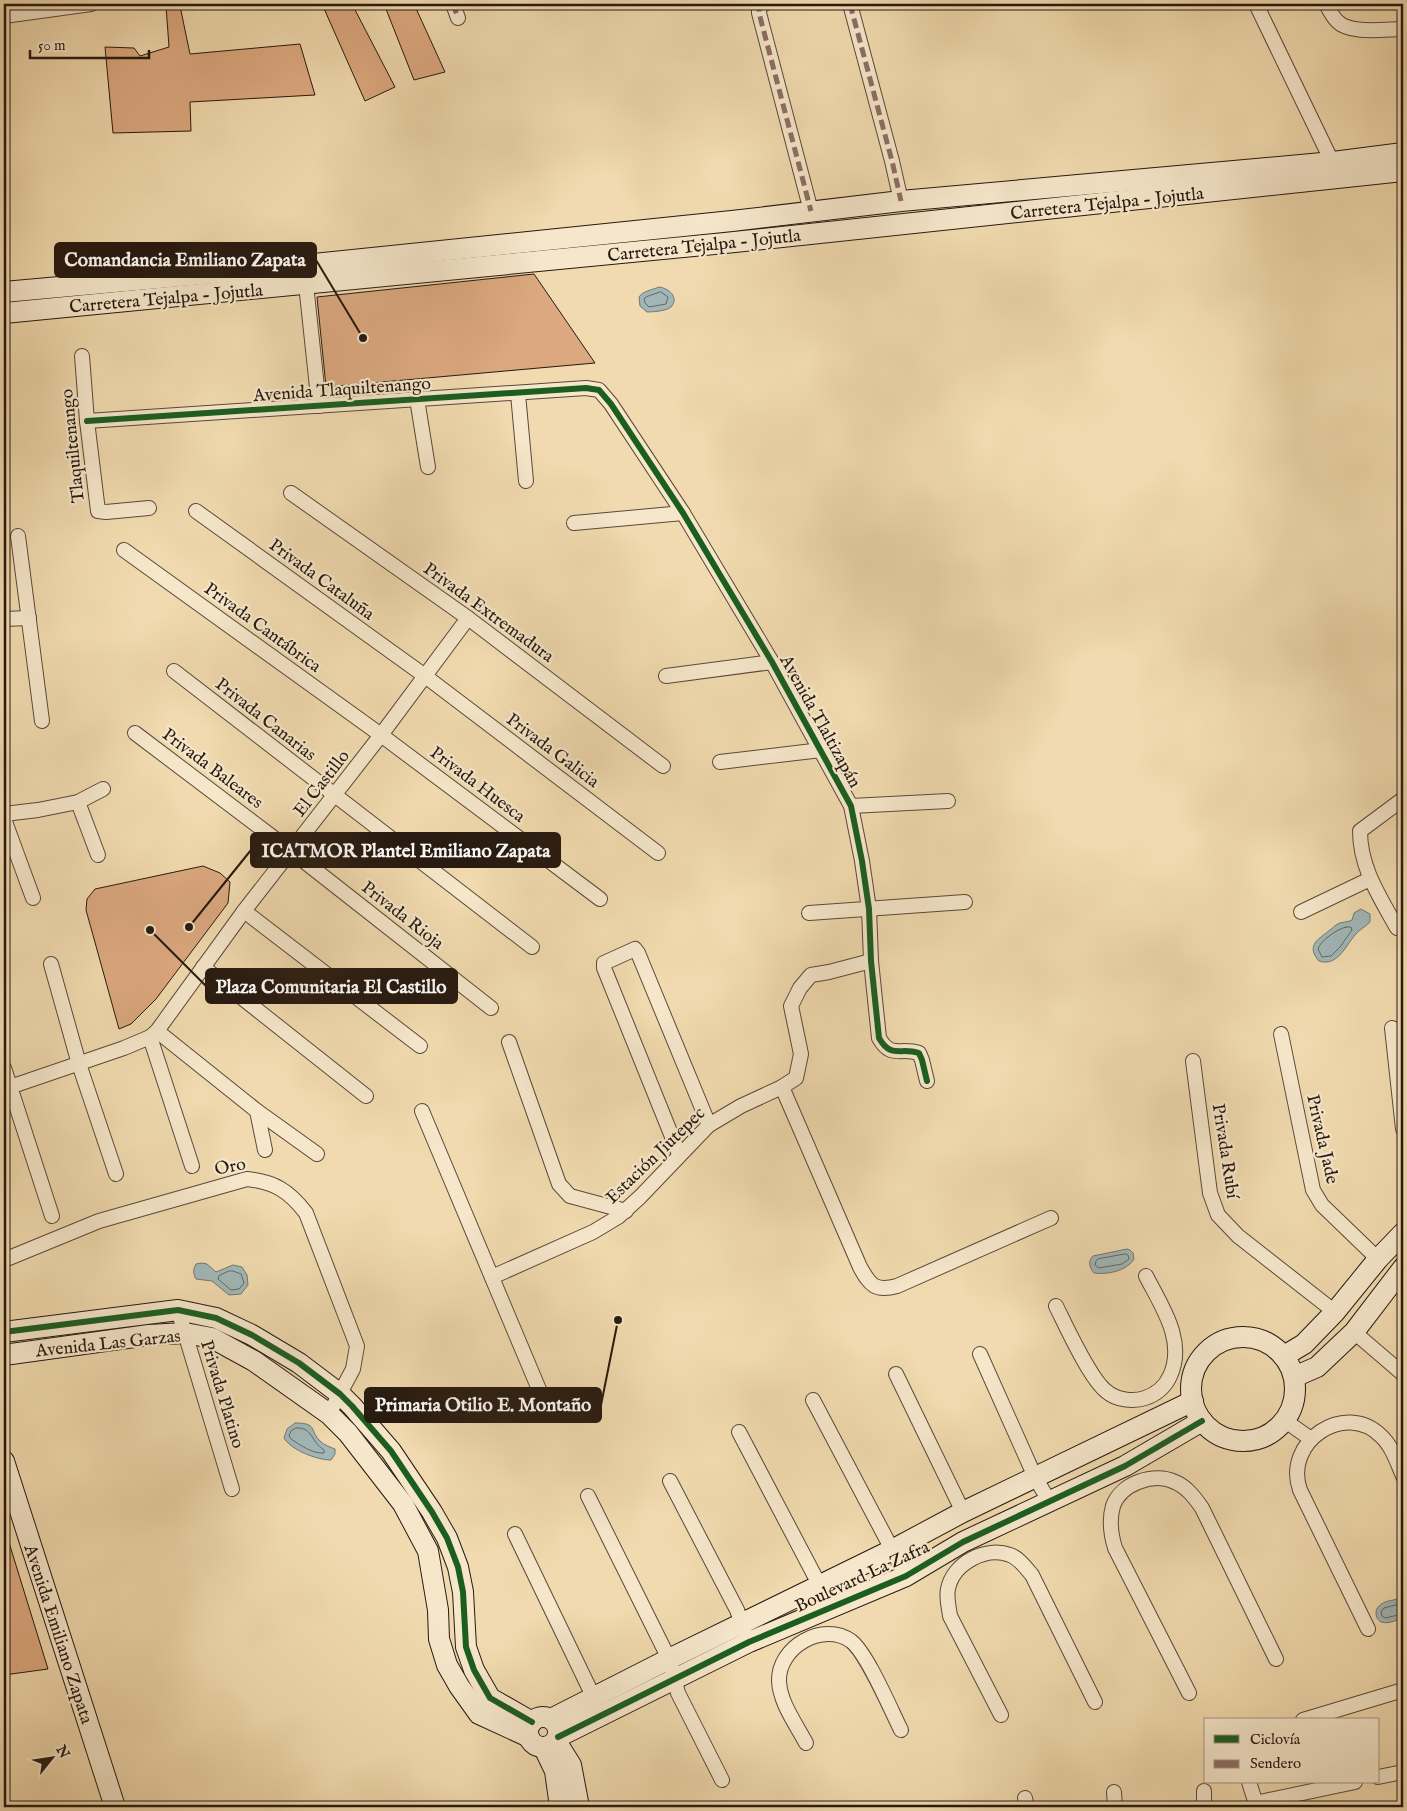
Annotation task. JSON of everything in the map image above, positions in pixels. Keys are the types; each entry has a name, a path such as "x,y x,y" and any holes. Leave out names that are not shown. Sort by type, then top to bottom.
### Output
{"street":[{"path":"4,16 92,4"},
{"path":"453,4 458,18"},
{"path":"764,4 759,8 759,13 811,212"},
{"path":"850,4 901,201"},
{"path":"1256,4 1336,170"},
{"path":"1326,4 1338,22 1348,27 1363,30 1403,28"},
{"name":"Carretera Tejalpa - Jojutla","path":"4,292 305,275 725,243 1336,170 1403,153"},
{"name":"Carretera Tejalpa - Jojutla","path":"4,313 901,201 1336,170 1403,171"},
{"path":"305,275 319,406"},
{"name":"Tlaquiltenango","path":"82,356 87,421 98,511 148,508"},
{"name":"Avenida Tlaquiltenango","path":"87,421 586,388 599,390"},
{"name":"Avenida Tlaltizapán","path":"599,390 611,404 683,513 772,662 851,806 869,909 871,962 879,1038 885,1048 894,1051 919,1053 927,1081"},
{"path":"518,394 526,481"},
{"path":"417,399 428,467"},
{"name":"Privada Extremadura","path":"291,493 468,618 663,766"},
{"name":"Privada Cataluña","path":"196,511 425,676"},
{"path":"574,523 683,513"},
{"path":"18,536 42,721"},
{"name":"Privada Cantábrica","path":"124,550 381,735"},
{"path":"4,620 29,618"},
{"name":"El Castillo","path":"154,1034 244,912 335,796 468,618"},
{"path":"666,676 772,662"},
{"name":"Privada Canarias","path":"174,671 532,947"},
{"name":"Privada Galicia","path":"425,676 658,853"},
{"name":"Privada Baleares","path":"136,733 291,852"},
{"name":"Privada Huesca","path":"381,735 600,899"},
{"path":"720,762 821,750"},
{"path":"4,814 78,802 103,789"},
{"path":"1397,928 1370,879 1360,847 1360,832 1403,799"},
{"path":"851,806 948,801"},
{"path":"78,802 98,855"},
{"path":"4,819 33,898"},
{"name":"Privada Rioja","path":"291,852 491,1008"},
{"path":"1301,912 1370,879"},
{"path":"809,913 964,902"},
{"path":"244,912 420,1046"},
{"path":"679,1154 604,968 604,963 634,949 638,953 709,1125"},
{"name":"Estación Jiutepec","path":"492,1277 593,1232 626,1211 709,1125 740,1106 782,1087 796,1078 801,1054 792,1006 800,988 811,975 871,962"},
{"path":"51,964 79,1064 116,1174"},
{"path":"203,968 366,1096"},
{"path":"1392,1028 1403,1128"},
{"path":"6,1088 124,1048 154,1034"},
{"path":"154,1034 317,1154"},
{"path":"154,1034 192,1166"},
{"name":"Privada Jade","path":"1281,1034 1313,1190 1322,1205 1378,1259"},
{"path":"509,1042 559,1184 570,1196 626,1211"},
{"name":"Privada Rubí","path":"1194,1061 1210,1193 1218,1216 1238,1236 1335,1312"},
{"path":"4,1068 6,1088 52,1216"},
{"path":"782,1087 860,1267 866,1278 875,1288 886,1289 897,1286 1051,1218"},
{"path":"257,1111 265,1150"},
{"path":"422,1111 546,1406"},
{"name":"Oro","path":"4,1260 99,1221 247,1179 264,1180 281,1188 296,1199 306,1213 357,1346 354,1369 328,1414"},
{"path":"1284,1356 1304,1344 1335,1312 1378,1259 1403,1233"},
{"path":"1294,1378 1317,1367 1354,1332 1403,1268"},
{"path":"1056,1306 1095,1379 1106,1392 1120,1398 1135,1401 1149,1396 1166,1384 1173,1368 1176,1348 1172,1330 1146,1276"},
{"name":"Avenida Las Garzas","path":"5,1332 178,1310 216,1318 252,1335 299,1363 340,1394 391,1451 447,1538 458,1567 463,1592 466,1647 474,1670 490,1698 545,1734 571,1765 579,1807"},
{"name":"Privada Platino","path":"178,1310 232,1489"},
{"path":"5,1332 7,1354"},
{"path":"1354,1332 1403,1374"},
{"name":"Avenida Las Garzas","path":"7,1354 149,1335 185,1333 212,1338 254,1361 328,1414 348,1433 403,1504 428,1551 438,1610 439,1639 447,1665 479,1714 545,1734"},
{"path":"1239,1337 1256,1338 1271,1345 1284,1356 1294,1378 1294,1403 1284,1420 1279,1427 1267,1436 1252,1441 1237,1441 1223,1437 1210,1429 1196,1411 1191,1395 1192,1378 1198,1362 1208,1349 1223,1340 1239,1337"},
{"path":"980,1354 1048,1502"},
{"path":"896,1374 963,1512"},
{"path":"1149,1396 1160,1418"},
{"path":"813,1400 906,1576"},
{"name":"Boulevard La Zafra","path":"545,1734 674,1679 820,1586 963,1512 1193,1401"},
{"path":"1284,1420 1311,1439"},
{"name":"Boulevard La Zafra","path":"545,1734 594,1698 669,1659 746,1633 804,1630 906,1576 968,1551 1048,1502 1125,1466 1202,1421"},
{"path":"1368,1629 1296,1480 1296,1465 1301,1451 1311,1439 1333,1424 1352,1422 1367,1426 1381,1435 1390,1447 1403,1476"},
{"path":"739,1432 820,1586"},
{"name":"Avenida Emiliano Zapata","path":"4,1461 115,1807"},
{"path":"1125,1466 1136,1484"},
{"path":"1188,1693 1115,1548 1111,1533 1113,1506 1120,1493 1150,1478 1161,1478 1176,1482 1192,1494 1202,1508 1276,1659"},
{"path":"670,1481 737,1610 746,1633"},
{"path":"588,1496 669,1659 678,1693 722,1780"},
{"path":"515,1534 594,1698"},
{"path":"1001,1715 950,1616 948,1588 968,1551 1001,1552 1012,1555 1024,1564 1032,1576 1095,1702"},
{"path":"806,1743 781,1696 779,1679 782,1663 804,1630 841,1636 851,1641 863,1654 901,1730"},
{"path":"1309,1718 1403,1690"},
{"path":"545,1734 556,1771 560,1807"},
{"path":"1380,1777 1403,1772"},
{"path":"1249,1784 1256,1805 1346,1784"},
{"path":"1204,1791 1204,1807"},
{"path":"1114,1792 1115,1807"}],"water":[{"path":"659,287 666,289 672,294 674,297 673,303 671,307 666,309 647,312 640,306 639,297 645,292"},
{"path":"1361,909 1370,914 1370,922 1357,933 1336,959 1325,962 1319,961 1313,951 1315,943 1340,923 1352,920 1354,913"},
{"path":"1127,1249 1133,1253 1134,1259 1127,1267 1105,1273 1094,1273 1092,1271 1090,1262 1093,1256"},
{"path":"202,1263 207,1264 216,1272 233,1265 242,1267 247,1275 248,1285 241,1294 229,1295 212,1281 196,1279 194,1275 195,1266"},
{"path":"295,1423 307,1424 312,1428 320,1441 335,1449 335,1454 331,1460 305,1454 287,1442 284,1438 287,1429"},
{"path":"1403,1598 1403,1618 1387,1623 1377,1618 1377,1609 1381,1604"}],"building":[{"path":"322,4 352,4 395,87 365,101"},
{"path":"384,4 414,4 445,72 414,80"},
{"path":"166,6 180,6 190,54 300,44 315,95 190,102 191,131 113,133 105,47 134,48 140,56 169,47"},
{"path":"534,274 595,363 326,387 317,297"},
{"path":"203,866 220,873 230,882 228,903 156,999 131,1024 119,1029 86,910 87,899 95,889"},
{"path":"4,1536 7,1536 48,1669 4,1675"}],"marked path":[{"path":"453,4 458,18"},
{"path":"764,4 759,8 759,13 811,211"},
{"path":"850,4 901,201"}],"cycle path":[{"path":"87,421 586,388 599,390 611,404 683,513 772,662 851,806 869,909 871,961 879,1038 883,1044 892,1050 919,1053 927,1081"},
{"path":"4,1332 178,1310 216,1318 252,1335 299,1363 340,1394 352,1406 391,1451 432,1512 447,1538 458,1567 463,1592 466,1647 474,1670 490,1698 532,1722"},
{"path":"558,1737 749,1642 906,1576 963,1542 1125,1466 1202,1421"}],"place":[{"name":"Comandancia Emiliano Zapata","path":"363,338"},
{"name":"ICATMOR Plantel Emiliano Zapata","path":"189,927"},
{"name":"Plaza Comunitaria El Castillo","path":"150,930"},
{"name":"Primaria Otilio E. Montaño","path":"618,1320"}]}
